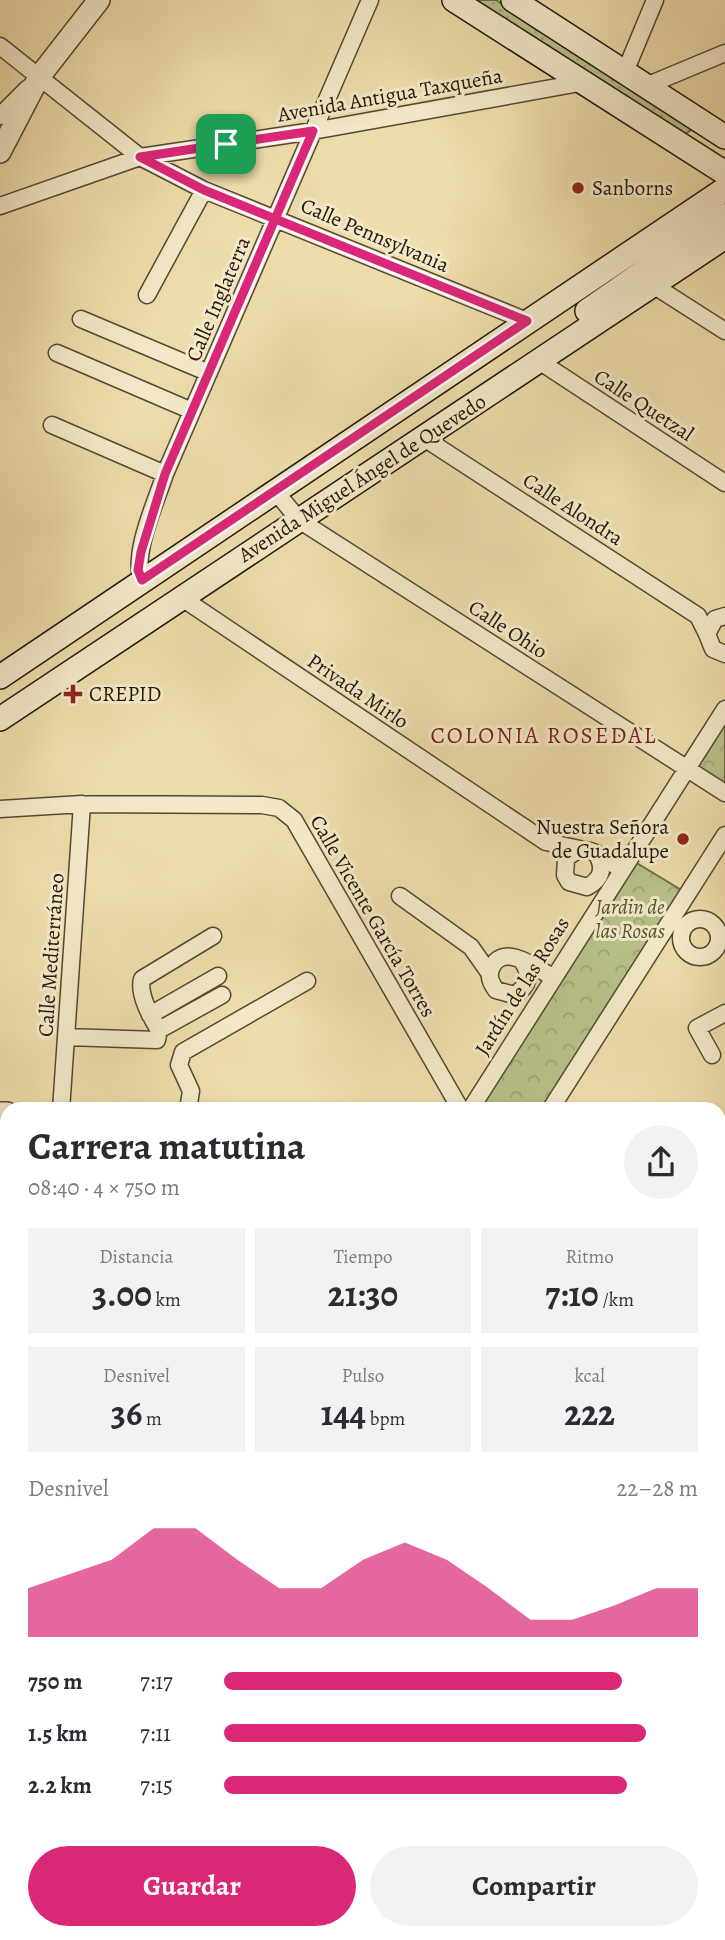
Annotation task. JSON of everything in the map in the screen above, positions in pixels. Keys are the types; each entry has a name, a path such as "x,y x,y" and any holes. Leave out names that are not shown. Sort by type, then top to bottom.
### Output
{"main road":[{"path":"454,0 725,173"},
{"path":"513,0 725,137"},
{"name":"Avenida Miguel Ángel de Quevedo","path":"0,677 725,189"},
{"path":"539,362 575,320 725,215"},
{"name":"Avenida Miguel Ángel de Quevedo","path":"0,719 725,237"}],"street":[{"path":"0,116 39,77 99,0"},
{"name":"Calle Inglaterra","path":"142,580 138,570 141,552 165,474 370,0"},
{"path":"625,72 655,0"},
{"name":"Calle Pennsylvania","path":"0,46 140,157 204,190 527,321"},
{"path":"646,86 725,53"},
{"path":"0,152 39,77"},
{"name":"Avenida Antigua Taxqueña","path":"0,206 140,157 313,131 585,82"},
{"path":"147,295 204,190"},
{"path":"653,285 725,331"},
{"path":"82,319 209,373"},
{"path":"57,353 192,411"},
{"name":"Calle Quetzal","path":"539,362 725,483"},
{"path":"52,425 165,474"},
{"name":"Calle Alondra","path":"424,438 698,616"},
{"name":"Calle Ohio","path":"276,492 299,520 725,793"},
{"name":"Privada Mirlo","path":"182,598 546,842 564,867"},
{"path":"723,655 713,649 698,616 724,616"},
{"path":"707,634 709,625 724,616"},
{"name":"Jardín de las Rosas","path":"475,1102 599,903 725,709"},
{"name":"Calle Vicente García Torres","path":"0,808 82,804 262,805 279,808 294,820 456,1102"},
{"name":"Calle Mediterráneo","path":"62,1102 82,804"},
{"path":"556,1102 725,835"},
{"name":"Privada Mirlo","path":"546,842 588,851 621,870"},
{"path":"577,887 587,887 597,882 602,873 602,862 588,851 566,859 565,875 577,887 599,903"},
{"path":"400,896 471,947 490,974"},
{"path":"662,933 687,952 704,957 723,951 714,924 696,918 678,907"},
{"path":"681,945 683,928 696,918"},
{"path":"66,1037 153,1042 159,1037 159,1030 150,1015 140,985 142,979 213,936"},
{"path":"471,947 514,958 552,977"},
{"path":"514,958 492,966 491,983 503,994 531,1010"},
{"path":"503,994 514,995 523,989 528,980 528,970 514,958"},
{"path":"150,1015 218,976"},
{"path":"189,1102 191,1091 179,1065 183,1052 307,981"},
{"path":"159,1030 222,995"},
{"path":"712,1055 697,1028 725,1013"}],"green space":[{"path":"467,0 496,0 694,128 682,136"},
{"path":"725,716 725,785 693,764"},
{"name":"Jardin de las Rosas","path":"630,859 683,891 551,1102 481,1102"}],"place":[{"name":"Sanborns","path":"578,188"},
{"name":"CREPID","path":"73,694"},
{"name":"Nuestra Señora de Guadalupe","path":"683,839"}],"district":[{"name":"COLONIA ROSEDAL","path":"544,735"}],"route":[{"path":"226,144 140,157 204,190 276,217 527,321 142,580 138,570 141,552 165,474 209,373 276,217 313,131 226,144"}]}
